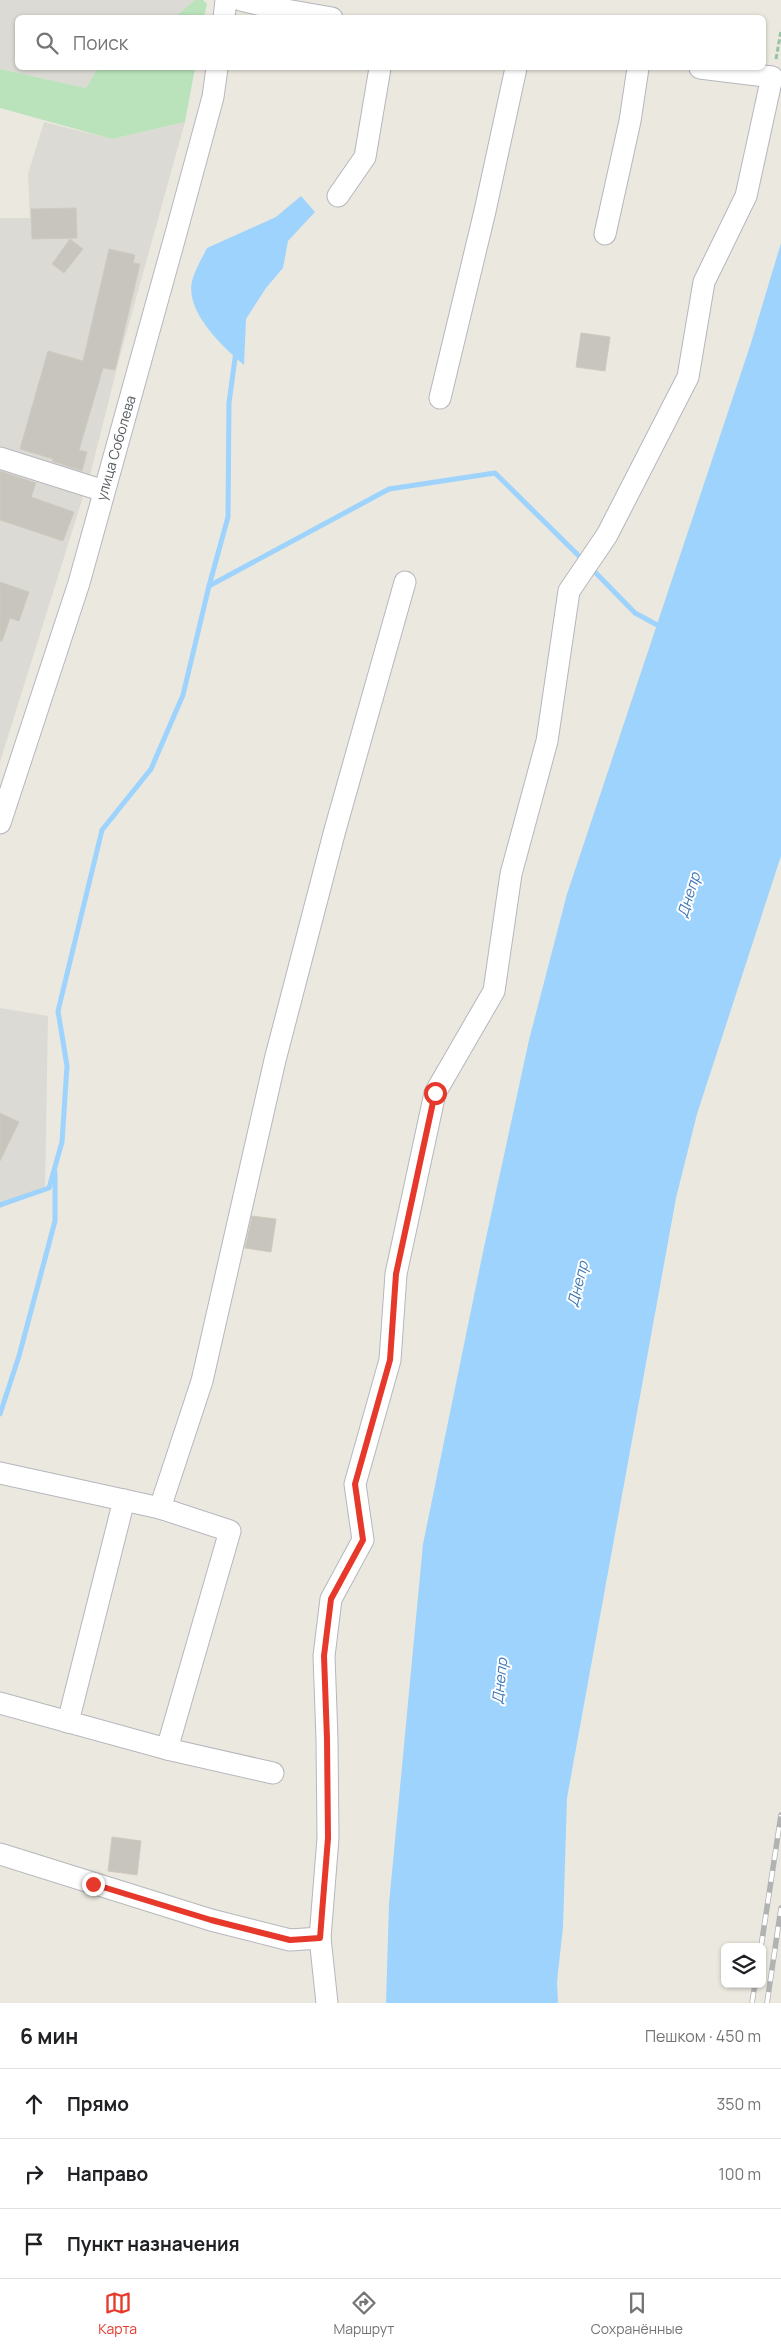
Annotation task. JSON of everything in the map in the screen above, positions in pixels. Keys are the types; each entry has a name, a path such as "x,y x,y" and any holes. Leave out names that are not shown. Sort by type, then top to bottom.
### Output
{"street":[{"path":"224,15 226,0"},
{"path":"241,0 315,15"},
{"name":"улица Соболева","path":"0,823 78,583 208,116 217,70"},
{"path":"338,196 365,157 380,70"},
{"path":"440,398 485,212 516,70"},
{"path":"606,234 630,121 638,70"},
{"path":"327,2003 320,1938 328,1838 324,1656 331,1599 363,1540 355,1484 390,1360 396,1274 435,1093 494,991 511,874 547,741 569,591 607,535 688,377 704,282 746,196 772,77 716,70"},
{"path":"0,458 104,491"},
{"path":"160,1508 202,1381 275,1060 335,830 405,582"},
{"path":"0,1473 160,1508 230,1531 167,1749"},
{"path":"68,1722 124,1500"},
{"path":"0,1703 167,1749 273,1773"},
{"path":"0,1854 211,1920 290,1940 320,1938"}],"path":[{"path":"772,77 781,30"}],"shaded area":[{"path":"0,0 195,0 177,15 15,15 15,70 97,70 86,88 0,69"},
{"path":"44,122 112,139 185,122 120,356 91,471 0,762 0,218 30,218 28,174"},
{"path":"0,1008 48,1016 45,1191 0,1208"}],"green space":[{"path":"195,0 203,0 207,4 204,15 177,15"},
{"path":"0,69 86,88 97,70 195,70 185,122 112,139 0,108"}],"water":[{"path":"301,196 315,212 288,241 283,268 266,288 246,319 244,365 216,339 200,316 194,305 191,293 193,277 207,248 276,217"},
{"name":"Днепр","path":"781,243 781,856 697,1114 676,1198 567,1798 563,1927 557,1982 558,2003 386,2003 389,1904 423,1544 529,1040 567,894 751,343"}],"building":[{"path":"76,208 77,238 32,239 31,209"},
{"path":"70,239 83,249 64,273 52,264"},
{"path":"109,249 135,255 133,263 140,264 115,370 103,368 79,450 87,452 82,471 52,461 53,459 20,449 48,351 83,361"},
{"path":"581,333 610,337 605,371 576,367"},
{"path":"0,471 36,483 31,497 74,512 63,541 0,520"},
{"path":"0,582 29,592 19,621 10,618 2,641 0,641"},
{"path":"0,1113 19,1122 0,1161"},
{"path":"252,1216 276,1219 271,1252 245,1248"},
{"path":"112,1837 141,1841 137,1875 108,1871"}],"waterway":[{"path":"0,1205 49,1188 62,1142 67,1066 58,1011 102,830 151,769 183,695 209,586 228,517 229,403 236,351"},
{"path":"209,586 389,489 495,473 584,561"},
{"path":"592,569 635,613 661,627"},
{"path":"0,1414 19,1356 55,1221 55,1172"}],"railway":[{"path":"762,1943 781,1815"},
{"path":"767,2003 781,1908"},
{"path":"752,2003 754,1988"}],"route":[{"path":"93,1884 211,1920 290,1940 320,1938 328,1838 324,1656 331,1599 363,1540 355,1484 390,1360 396,1274 435,1093"}]}
